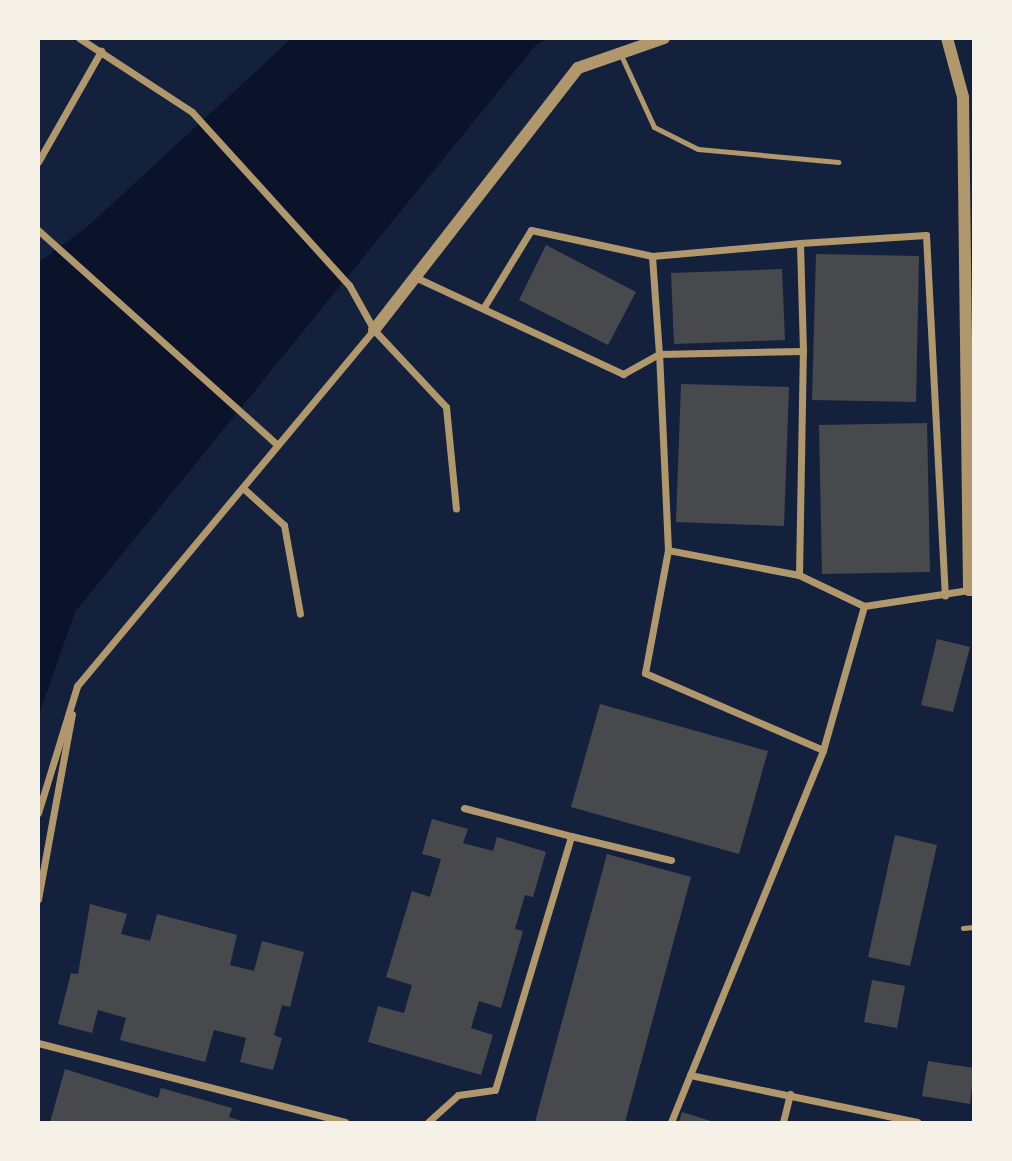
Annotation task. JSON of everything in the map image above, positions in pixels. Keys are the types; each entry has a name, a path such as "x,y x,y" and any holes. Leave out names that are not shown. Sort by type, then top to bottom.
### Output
{"street":[{"path":"79,38 192,112 349,285 374,330 446,408 456,509"},
{"path":"38,813 77,686 374,330 412,276 578,68 664,38"},
{"path":"668,550 799,575 864,606 972,590 963,97 947,38"},
{"path":"38,162 101,51"},
{"path":"38,230 104,286 278,445"},
{"path":"484,307 531,230 652,256 926,235 945,594"},
{"path":"799,575 803,351 800,243"},
{"path":"652,256 668,550 645,673 822,750"},
{"path":"412,276 484,307 623,374 659,354 803,351"},
{"path":"243,488 284,525 300,614"},
{"path":"671,1122 822,750 864,606"},
{"path":"38,900 54,834 77,686"},
{"path":"464,808 671,860"},
{"path":"428,1122 458,1095 495,1090 571,836"},
{"path":"38,1044 345,1122"},
{"path":"690,1075 917,1122"},
{"path":"783,1122 790,1094"}],"lane":[{"path":"620,53 654,127 698,149 838,162"},
{"path":"963,928 974,927"}],"water":[{"path":"291,39 547,39 536,45 75,612 39,715 39,262 87,227"}],"building":[{"path":"546,245 636,292 608,345 519,300"},
{"path":"816,254 919,256 916,402 812,400"},
{"path":"782,269 785,340 674,344 671,273"},
{"path":"681,384 789,387 784,526 676,522"},
{"path":"927,423 930,572 822,574 819,425"},
{"path":"937,639 970,647 953,712 921,705"},
{"path":"600,704 768,751 739,854 571,807"},
{"path":"432,819 468,829 463,843 493,851 497,837 546,852 533,897 525,895 515,929 523,931 501,1008 479,1001 471,1028 493,1035 481,1075 368,1042 378,1006 404,1013 412,985 386,977 412,891 430,897 441,859 422,854"},
{"path":"895,835 937,845 910,966 868,957"},
{"path":"607,854 691,877 625,1122 535,1122"},
{"path":"90,904 127,914 121,934 150,941 157,914 237,935 230,965 254,971 262,941 304,952 290,1007 282,1005 274,1035 282,1038 273,1070 240,1062 246,1038 214,1030 205,1062 120,1040 126,1018 98,1010 92,1033 58,1024 71,973 78,974"},
{"path":"872,980 905,986 897,1028 864,1022"},
{"path":"928,1061 974,1068 970,1104 922,1096"},
{"path":"65,1069 158,1098 161,1088 232,1108 229,1117 245,1122 50,1122"},
{"path":"682,1112 714,1122 679,1122"}]}
